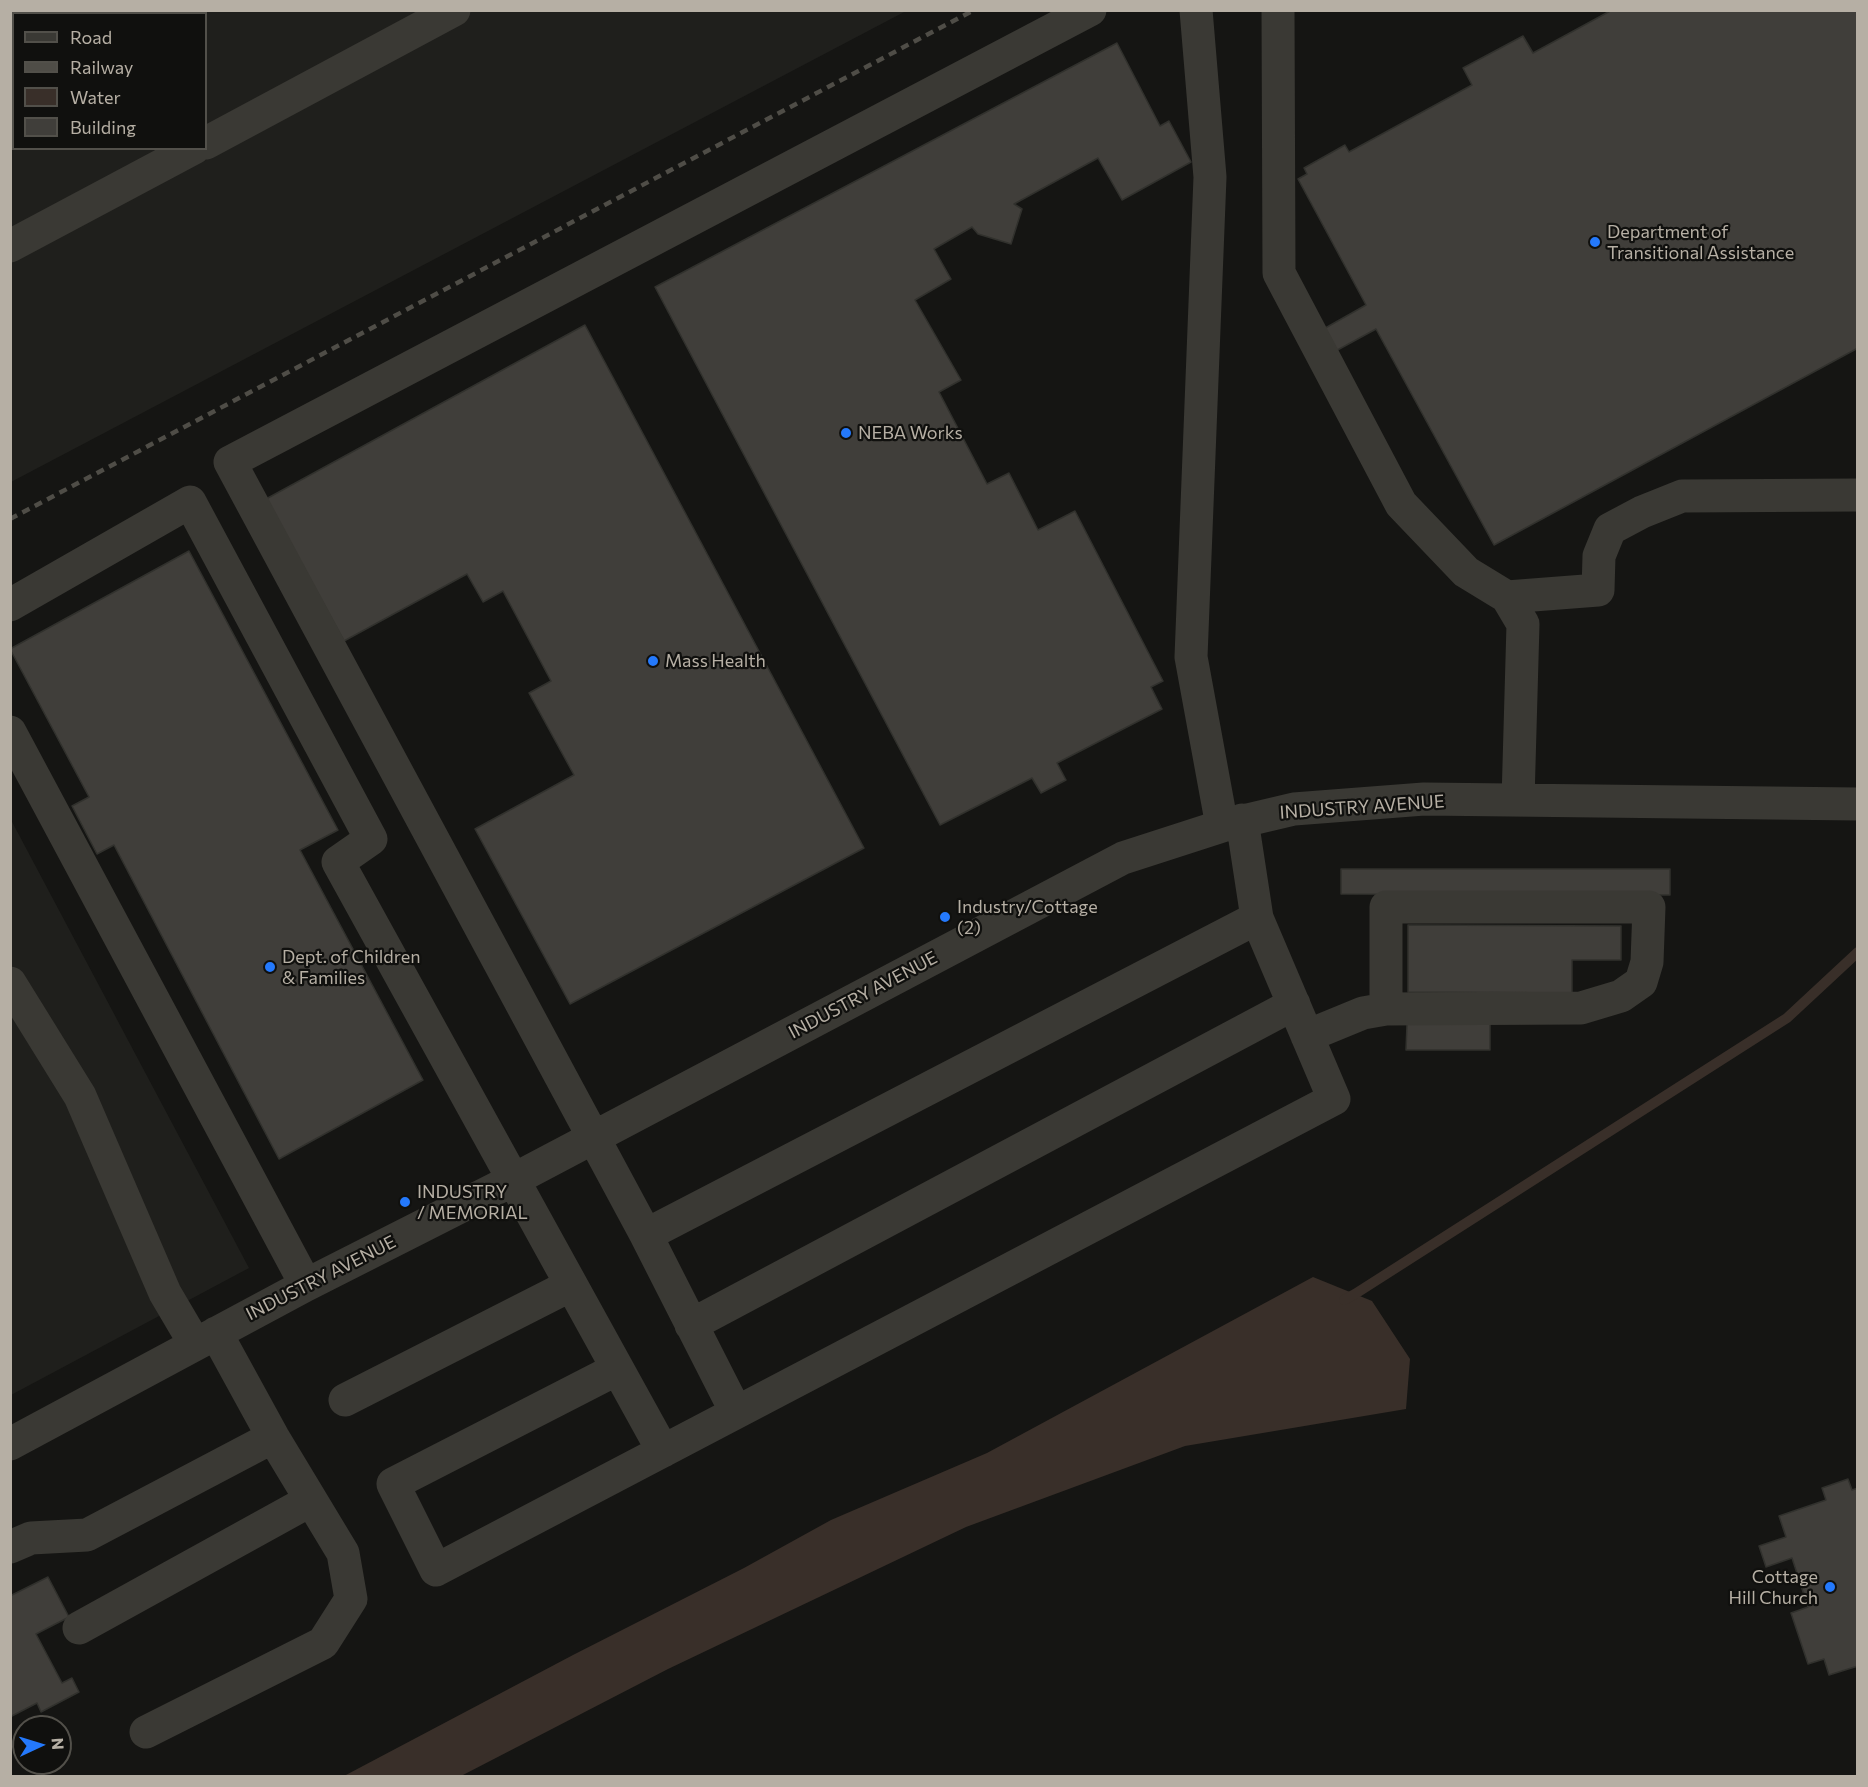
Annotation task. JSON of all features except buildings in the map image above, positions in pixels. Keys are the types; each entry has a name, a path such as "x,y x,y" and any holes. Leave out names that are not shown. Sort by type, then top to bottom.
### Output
{"street":[{"path":"207,141 454,10"},
{"path":"736,1412 646,1235 230,462 1090,10"},
{"path":"617,1369 393,1484 436,1570 1334,1099 1257,918 1191,657 1210,177 1196,10"},
{"path":"1278,10 1279,273 1401,504 1466,572 1507,597 1523,624 1518,800"},
{"path":"10,246 190,150"},
{"path":"1507,597 1598,590 1599,555 1611,529 1642,512 1682,496 1857,495"},
{"path":"10,604 190,502 371,839 338,862 663,1451"},
{"path":"10,732 306,1285"},
{"name":"INDUSTRY AVENUE","path":"10,1444 306,1285 513,1180 1123,858 1232,823 1294,809 1412,800 1857,804"},
{"path":"1307,1036 1363,1013 1386,1009 1581,1008 1621,996 1641,982 1647,962 1649,907 1386,907 1386,1009"},
{"path":"646,1235 1257,918"},
{"path":"10,983 80,1096 165,1293 205,1339 273,1437 343,1553 351,1599 323,1643 146,1732"},
{"path":"691,1325 1294,1004"},
{"path":"345,1400 571,1285"},
{"path":"10,1547 31,1538 87,1535 273,1437"},
{"path":"80,1628 311,1500"}],"shaded area":[{"path":"11,11 906,11 11,482"},
{"path":"10,818 249,1268 11,1395 10,1395"}],"water":[{"path":"1313,1277 1372,1301 1410,1359 1406,1409 1185,1446 966,1527 668,1669 461,1776 344,1776 744,1568 831,1520 987,1453"}],"waterway":[{"path":"1344,1300 1787,1018 1858,952"}],"railway":[{"path":"10,519 974,10"}],"place":[{"name":"Department of Transitional Assistance","path":"1595,242"},
{"name":"NEBA Works","path":"846,433"},
{"name":"Mass Health","path":"653,661"},
{"name":"Industry/Cottage (2)","path":"945,917"},
{"name":"Dept. of Children & Families","path":"270,967"},
{"name":"INDUSTRY / MEMORIAL","path":"405,1202"},
{"name":"Cottage Hill Church","path":"1830,1587"}]}
